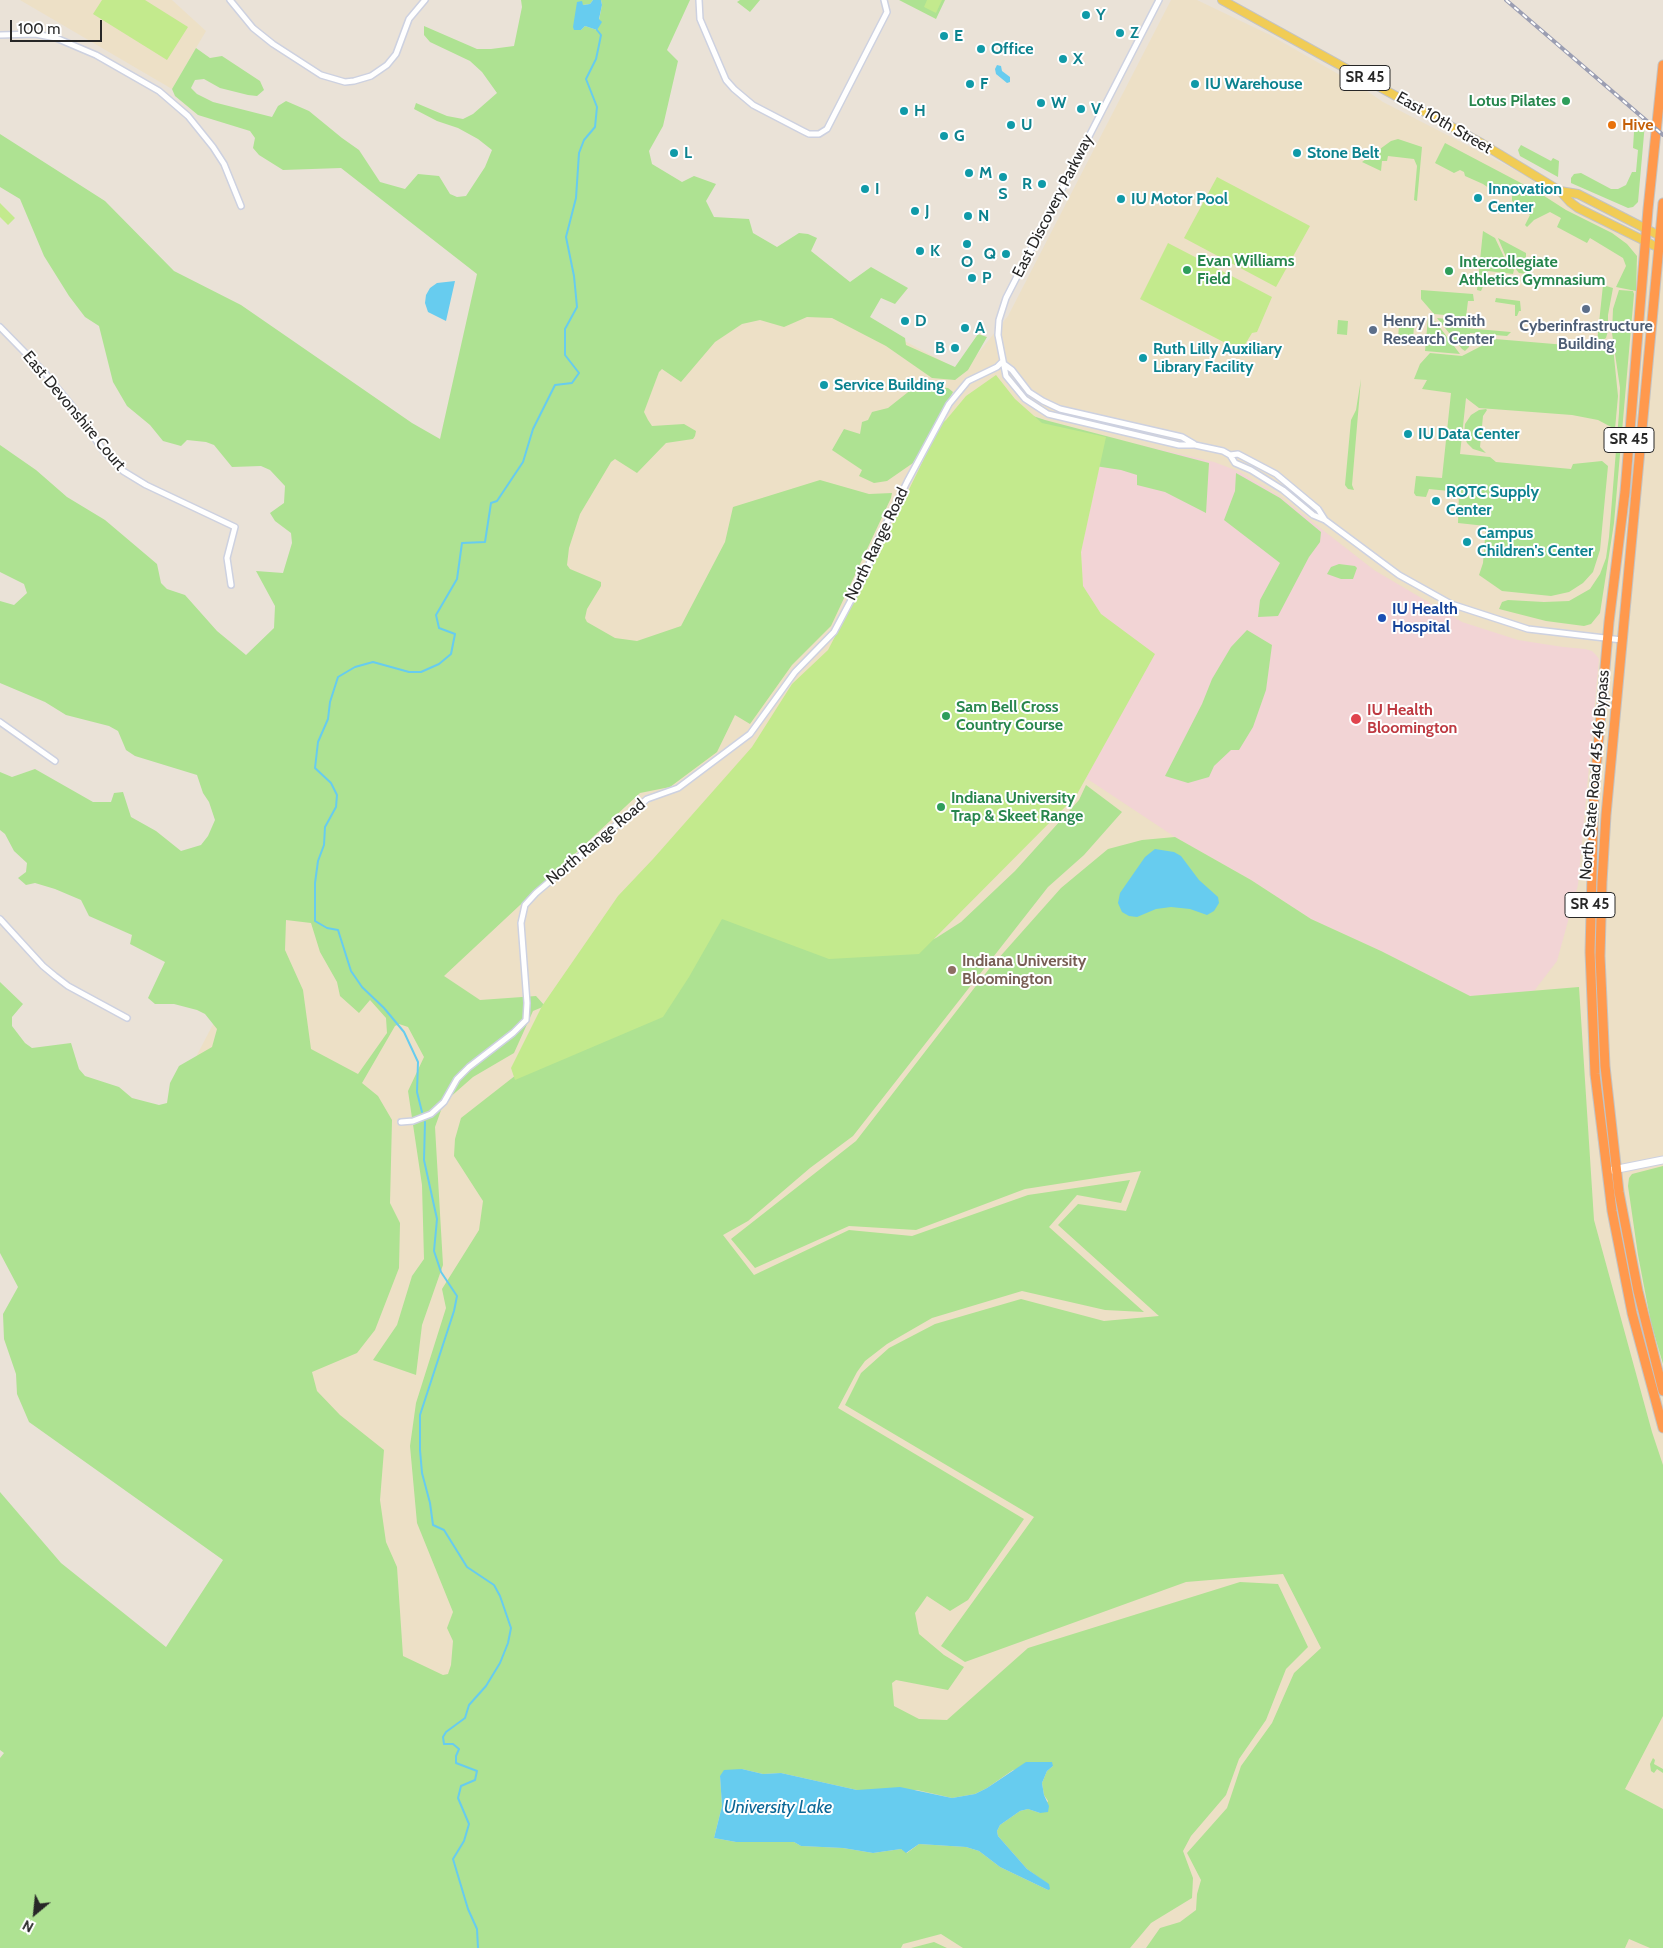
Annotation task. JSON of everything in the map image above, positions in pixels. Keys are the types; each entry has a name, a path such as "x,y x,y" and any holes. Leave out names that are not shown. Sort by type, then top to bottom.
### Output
{"highway":[{"path":"1646,241 1663,65"},
{"path":"1661,237 1663,203"},
{"name":"SR 45","path":"1661,237 1661,249"},
{"name":"SR 45","path":"1646,241 1625,492 1608,639 1593,800 1590,944 1594,1060 1606,1171 1628,1296 1663,1428"},
{"name":"North State Road 45 46 Bypass","path":"1661,249 1655,289 1605,824 1601,919 1603,1043 1616,1169 1638,1291 1663,1391"},
{"path":"1655,289 1663,272"}],"main road":[{"name":"East 10th Street","path":"1222,0 1446,122 1560,191 1573,205 1661,249"},
{"name":"East 10th Street","path":"1560,191 1578,194 1661,237"},
{"path":"1606,1171 1663,1160"}],"street":[{"path":"230,0 253,28 272,44 321,75 349,82 371,76 387,65 396,54 409,20 426,0"},
{"path":"699,0 700,19 726,80 753,105 809,134 819,134 826,129 887,12 884,0"},
{"name":"East Discovery Parkway","path":"1160,0 1006,298 999,320 998,335 1006,376 1025,399 1048,414 1179,445 1195,445 1223,451 1230,455 1235,463 1267,480 1313,515 1325,520 1399,575 1451,604 1528,629 1622,640"},
{"path":"0,35 34,34 56,38 96,55 159,91 188,116 213,147 230,178 241,206"},
{"name":"East Devonshire Court","path":"0,327 45,373 74,408 106,453 123,471 146,485 235,527 227,558 230,585"},
{"name":"East Discovery Parkway","path":"1003,362 1012,370 1029,392 1043,402 1060,409 1182,437 1195,445"},
{"name":"North Range Road","path":"401,1122 413,1121 431,1114 444,1102 458,1079 469,1067 513,1033 526,1020 527,1003 521,923 525,905 536,893 647,799 678,788 750,734 794,672 834,632 866,572 878,540 907,482 954,398 968,381 997,367 1003,362"},
{"name":"East Discovery Parkway","path":"1230,455 1238,454 1276,474 1318,509 1325,520"},
{"path":"0,722 55,761"},
{"path":"0,919 31,954 55,976 127,1018"}],"shaded area":[{"path":"20,0 172,0 206,31 172,89"},
{"name":"Indiana University Bloomington","path":"1171,0 1197,0 1270,35 1361,87 1383,102 1663,246 1663,1948 153,1948 352,1572 19,1396 328,804 364,650 566,161 963,372 1008,316"},
{"name":"IU Health Bloomington","path":"1106,437 1214,462 1238,471 1279,496 1374,570 1462,622 1518,640 1585,649 1592,651 1596,655 1599,659 1578,885 1557,961 1534,991 1470,996 1381,951 1311,919 1251,880 1175,837 1086,778 1154,654 1101,614 1083,586 1081,552"}],"green space":[{"path":"102,0 145,0 188,27 167,60 93,14"},
{"path":"521,0 593,0 590,4 583,5 581,30 585,26 597,30 602,5 601,0 690,0 667,50 678,61 663,126 649,151 652,164 682,182 694,176 716,184 706,201 714,217 749,219 753,233 777,247 799,233 808,234 817,238 811,251 850,282 871,267 908,288 895,304 881,298 870,317 905,338 906,345 955,367 978,334 987,337 968,370 955,380 932,378 886,346 832,318 807,317 784,327 760,320 742,324 715,342 681,382 662,369 659,372 644,412 648,420 652,426 684,424 696,431 695,436 693,439 666,443 637,473 615,459 611,462 580,514 569,548 567,565 570,569 601,582 601,586 587,609 585,618 587,622 615,638 637,641 681,626 725,542 733,507 820,480 869,494 892,493 891,498 831,626 792,665 750,724 735,715 717,752 670,787 640,793 444,976 480,1000 536,996 545,1006 533,1011 514,1053 473,1077 444,1102 435,1127 443,1265 422,1325 416,1375 373,1360 397,1325 412,1276 424,1259 422,1185 408,1091 424,1057 408,1027 399,1024 395,1026 362,1083 378,1096 392,1120 390,1203 400,1223 399,1268 375,1330 357,1353 312,1372 317,1391 340,1415 384,1450 380,1500 386,1542 397,1567 403,1656 443,1675 448,1674 451,1665 453,1641 447,1628 453,1612 417,1523 410,1446 416,1403 446,1308 442,1289 479,1230 483,1201 454,1156 455,1139 461,1118 722,914 920,945 936,938 961,922 1015,871 1079,800 1086,785 1122,812 1084,855 1048,887 853,1136 810,1168 748,1221 723,1235 754,1275 849,1230 912,1236 1028,1195 1130,1180 1121,1203 1077,1195 1049,1227 1144,1312 1105,1310 1022,1291 932,1318 887,1344 865,1361 838,1408 1024,1519 968,1600 950,1611 927,1596 915,1613 919,1634 944,1655 964,1667 948,1690 896,1680 892,1683 894,1706 919,1719 947,1720 1028,1648 1240,1582 1278,1584 1308,1647 1286,1669 1266,1720 1239,1759 1226,1795 1191,1836 1183,1851 1193,1878 1192,1898 1151,1923 1130,1948 963,1948 941,1934 903,1944 901,1948 0,1948 0,1758 4,1753 0,1750 0,1492 61,1563 166,1647 223,1560 29,1422 17,1394 16,1374 4,1339 3,1314 18,1287 0,1253 0,982 23,1004 12,1017 12,1026 25,1043 32,1048 71,1043 79,1069 85,1076 119,1087 132,1098 159,1105 167,1103 170,1083 179,1066 212,1047 217,1029 205,1014 197,1010 174,1004 155,1004 148,998 165,962 130,944 132,935 89,916 81,900 35,883 26,885 18,878 26,872 27,863 14,851 5,834 0,830 0,772 12,777 35,769 93,802 111,802 114,793 123,792 131,817 156,831 181,851 201,845 208,836 215,820 197,775 135,756 126,750 118,731 109,726 66,715 45,702 0,683 0,601 14,605 27,593 24,584 0,572 0,445 36,470 67,497 105,520 157,564 161,583 167,589 185,595 217,631 246,655 274,628 275,606 256,571 283,573 292,543 291,533 275,521 270,513 284,503 285,486 270,470 261,466 232,467 214,445 206,442 187,440 181,446 163,441 150,425 127,406 113,382 99,326 85,317 69,296 44,256 20,199 0,187 0,134 105,201 174,271 241,305 412,423 440,439 477,274 341,168 283,170 259,155 253,148 255,138 250,131 198,115 175,96 172,89 196,48 210,58 222,56 260,81 264,90 257,96 248,95 220,88 204,79 195,80 191,88 197,94 213,102 272,117 278,106 286,101 309,111 359,150 380,182 405,189 418,174 439,176 450,194 457,197 466,196 485,167 492,150 478,139 458,128 437,121 414,109 416,103 447,116 463,119 473,114 497,93 482,72 470,61 430,42 424,35 424,26 477,49 514,46 522,7","holes":["286,920 311,923 320,952 337,982 340,996 359,1013 370,1000 386,1018 387,1033 358,1074 311,1049 303,990 285,950","1053,1766 1047,1771 1042,1783 1044,1795 1048,1801 1040,1813 1028,1809 1020,1811 1000,1825 997,1831 998,1836 1027,1869 1048,1884 1048,1890 1000,1867 979,1851 966,1847 919,1844 907,1853 901,1849 873,1853 843,1848 801,1846 794,1842 736,1842 714,1838 722,1806 720,1776 742,1769 763,1774 781,1773 857,1790 917,1790 952,1798 975,1794 1013,1770"]},
{"path":"740,0 760,0 750,12 737,2"},
{"path":"899,0 945,0 936,19"},
{"path":"927,0 942,0 936,13 924,7"},
{"path":"1634,119 1640,123 1645,123 1638,202 1633,207 1628,208 1571,183 1571,178 1574,174 1581,173 1611,189 1618,189 1626,185 1632,172 1636,172 1638,150 1633,148 1634,132 1631,123"},
{"path":"1398,139 1422,147 1417,201 1414,200 1417,166 1414,159 1388,156 1387,161 1382,161 1381,171 1362,162 1391,141"},
{"path":"1445,143 1538,192 1566,210 1612,233 1627,244 1637,256 1636,291 1616,287 1626,266 1623,258 1590,238 1587,243 1557,227 1561,218 1550,212 1534,220 1527,227 1525,225 1530,215 1512,201 1512,195 1505,190 1496,193 1483,184 1465,176 1464,172 1460,170 1454,173 1435,163"},
{"path":"1521,145 1551,161 1553,158 1559,161 1558,177 1520,156 1518,150"},
{"path":"1217,177 1310,226 1276,287 1184,238"},
{"path":"0,203 15,218 8,225 0,217"},
{"path":"1483,231 1495,238 1504,257 1514,270 1513,274 1488,271 1481,291 1477,290"},
{"path":"1498,238 1526,253 1526,274 1519,273 1506,257"},
{"name":"Evan Williams Field","path":"1168,243 1272,297 1257,332 1252,333 1241,351 1140,299"},
{"path":"1603,285 1613,288 1606,338 1597,342"},
{"path":"1421,290 1473,294 1474,301 1468,301 1466,317 1434,314 1421,299"},
{"path":"1619,290 1633,291 1634,294 1614,523 1600,613 1591,624 1584,626 1546,621 1499,609 1502,602 1508,600 1569,601 1590,589 1600,574 1606,558 1609,537 1619,413 1620,388 1612,333 1613,309"},
{"path":"1496,298 1520,301 1521,311 1515,316 1515,305 1495,302"},
{"path":"1428,318 1435,321 1460,354 1425,351"},
{"path":"1437,318 1466,321 1465,328 1511,332 1507,336 1470,333 1469,347 1465,351"},
{"path":"1338,320 1348,321 1347,335 1337,334"},
{"path":"1399,325 1414,326 1413,340 1398,339"},
{"path":"1495,339 1578,346 1584,342 1613,347 1618,396 1615,429 1598,420 1572,415 1479,408 1466,398 1460,454 1490,457 1496,462 1571,469 1573,464 1602,461 1608,466 1600,550 1593,572 1583,583 1569,592 1551,596 1502,591 1479,575 1483,563 1486,526 1458,523 1459,492 1429,489 1426,497 1416,496 1414,493 1416,476 1442,478 1451,393 1422,389 1427,380 1414,379 1420,364 1430,353 1462,356"},
{"name":"Sam Bell Cross Country Course","path":"996,375 1015,399 1042,423 1106,437 1081,552 1083,586 1101,614 1155,654 1076,796 919,954 829,959 722,919 689,977 663,1017 515,1080 511,1068 542,1006 618,896 752,747 792,684 828,650 941,424 966,396"},
{"path":"1361,379 1352,485 1354,490 1348,489 1345,485 1351,420 1356,410"},
{"path":"923,386 948,388 953,392 913,463 887,481 874,483 859,476 862,470 832,450 844,429 860,434 862,422 868,420 872,412 888,408 912,389"},
{"path":"1486,409 1483,416 1480,447 1486,453 1473,449 1467,443 1464,435 1465,424 1471,415 1479,410"},
{"path":"1021,412 1209,463 1206,513 1165,492 1137,485 1137,475 1121,470 1082,464"},
{"path":"1236,473 1280,498 1321,532 1320,542 1309,557 1278,616 1258,617 1260,600 1280,563 1224,520 1235,491"},
{"path":"1339,564 1355,566 1357,568 1353,579 1341,579 1327,574 1331,567"},
{"path":"1247,630 1272,645 1266,690 1253,727 1239,750 1231,750 1214,766 1209,777 1188,783 1165,776 1202,704 1212,679 1231,647"},
{"path":"1175,837 1251,880 1311,919 1381,951 1470,996 1579,987 1594,1220 1652,1432 1663,1465 1663,1716 1625,1789 1663,1809 1663,1948 1650,1948 1629,1939 1625,1948 1146,1948 1160,1928 1180,1922 1196,1910 1197,1894 1201,1880 1187,1853 1227,1808 1241,1766 1272,1723 1294,1673 1321,1648 1283,1574 1186,1582 965,1662 941,1646 1034,1517 845,1405 861,1373 889,1348 935,1324 1021,1299 1104,1321 1159,1316 1058,1225 1078,1204 1126,1211 1141,1171 1025,1189 916,1230 849,1226 755,1268 731,1239 856,1141 989,969 1061,888 1108,849 1142,840"},
{"path":"1663,1166 1663,1364 1651,1323 1638,1255 1628,1186 1629,1178 1632,1174"},
{"path":"1653,1758 1655,1760 1654,1764 1663,1769 1663,1773 1657,1769 1654,1773 1651,1771 1650,1764"},
{"path":"934,1942 947,1948 911,1948"}],"water":[{"path":"593,0 601,0 602,5 599,19 602,22 597,30 585,26 581,30 574,30 577,2 582,1 583,5 590,4"},
{"path":"997,65 1001,66 1002,71 1010,77 1010,82 1007,83 996,74 995,69"},
{"path":"455,281 446,321 428,312 425,303 426,295 430,288 437,283"},
{"path":"1155,849 1174,852 1181,856 1199,880 1218,897 1219,903 1214,911 1207,915 1190,909 1171,907 1156,909 1137,917 1129,916 1122,912 1118,903 1120,893 1145,857"},
{"name":"University Lake","path":"1026,1762 1052,1762 1053,1766 1047,1771 1042,1783 1044,1795 1049,1806 1048,1812 1040,1813 1028,1809 1020,1811 1000,1825 997,1831 998,1836 1027,1869 1049,1884 1050,1889 1048,1890 1000,1867 979,1851 966,1847 919,1844 906,1853 901,1849 873,1853 843,1848 801,1846 794,1842 736,1842 714,1838 722,1806 720,1776 724,1770 742,1769 763,1774 781,1773 857,1790 900,1787 952,1798 975,1794"}],"waterway":[{"path":"422,1112 417,1092 418,1062 404,1032 384,1008 362,987 351,971 338,930 327,928 315,921 315,883 318,861 324,845 325,827 336,807 337,795 331,783 315,768 318,742 328,719 330,702 338,677 355,667 373,662 409,672 421,672 439,664 451,654 455,634 439,628 436,615 457,579 462,543 485,542 491,503 497,501 523,462 533,429 555,385 572,383 579,373 565,355 565,329 577,307 574,276 566,237 576,198 579,153 584,140 595,127 597,107 586,79 596,59 601,35 597,30"},
{"path":"425,1122 424,1160 437,1219 434,1251 441,1272 457,1296 454,1311 420,1415 422,1473 430,1503 433,1525 444,1530 467,1567 494,1585 500,1596 511,1628 508,1643 500,1663 486,1686 469,1705 465,1718 446,1732 443,1737 444,1744 453,1744 459,1749 456,1763 477,1771 475,1780 461,1786 458,1798 469,1824 464,1841 453,1859 468,1909 477,1929 478,1948"}],"railway":[{"path":"1506,0 1663,135"}],"place":[{"name":"Y","path":"1086,15"},
{"name":"Z","path":"1120,33"},
{"name":"E","path":"944,36"},
{"name":"Office","path":"981,49"},
{"name":"X","path":"1063,59"},
{"name":"F","path":"970,84"},
{"name":"IU Warehouse","path":"1195,84"},
{"name":"Lotus Pilates","path":"1566,101"},
{"name":"W","path":"1041,103"},
{"name":"V","path":"1081,109"},
{"name":"H","path":"904,111"},
{"name":"U","path":"1011,125"},
{"name":"Hive","path":"1612,125"},
{"name":"G","path":"944,136"},
{"name":"L","path":"674,153"},
{"name":"Stone Belt","path":"1297,153"},
{"name":"M","path":"969,173"},
{"name":"S","path":"1003,177"},
{"name":"R","path":"1042,184"},
{"name":"I","path":"865,189"},
{"name":"Innovation Center","path":"1478,198"},
{"name":"IU Motor Pool","path":"1121,199"},
{"name":"J","path":"915,211"},
{"name":"N","path":"968,216"},
{"name":"O","path":"967,244"},
{"name":"K","path":"920,251"},
{"name":"Q","path":"1006,254"},
{"name":"Evan Williams Field","path":"1187,270"},
{"name":"Intercollegiate Athletics Gymnasium","path":"1449,271"},
{"name":"P","path":"972,278"},
{"name":"Cyberinfrastructure Building","path":"1586,309"},
{"name":"D","path":"905,321"},
{"name":"A","path":"965,328"},
{"name":"Henry L. Smith Research Center","path":"1373,330"},
{"name":"B","path":"955,348"},
{"name":"Ruth Lilly Auxiliary Library Facility","path":"1143,358"},
{"name":"Service Building","path":"824,385"},
{"name":"IU Data Center","path":"1408,434"},
{"name":"ROTC Supply Center","path":"1436,501"},
{"name":"Campus Children's Center","path":"1467,542"},
{"name":"IU Health Hospital","path":"1382,618"},
{"name":"Sam Bell Cross Country Course","path":"946,716"},
{"name":"IU Health Bloomington","path":"1356,719"},
{"name":"Indiana University Trap & Skeet Range","path":"941,807"},
{"name":"Indiana University Bloomington","path":"952,970"}]}
